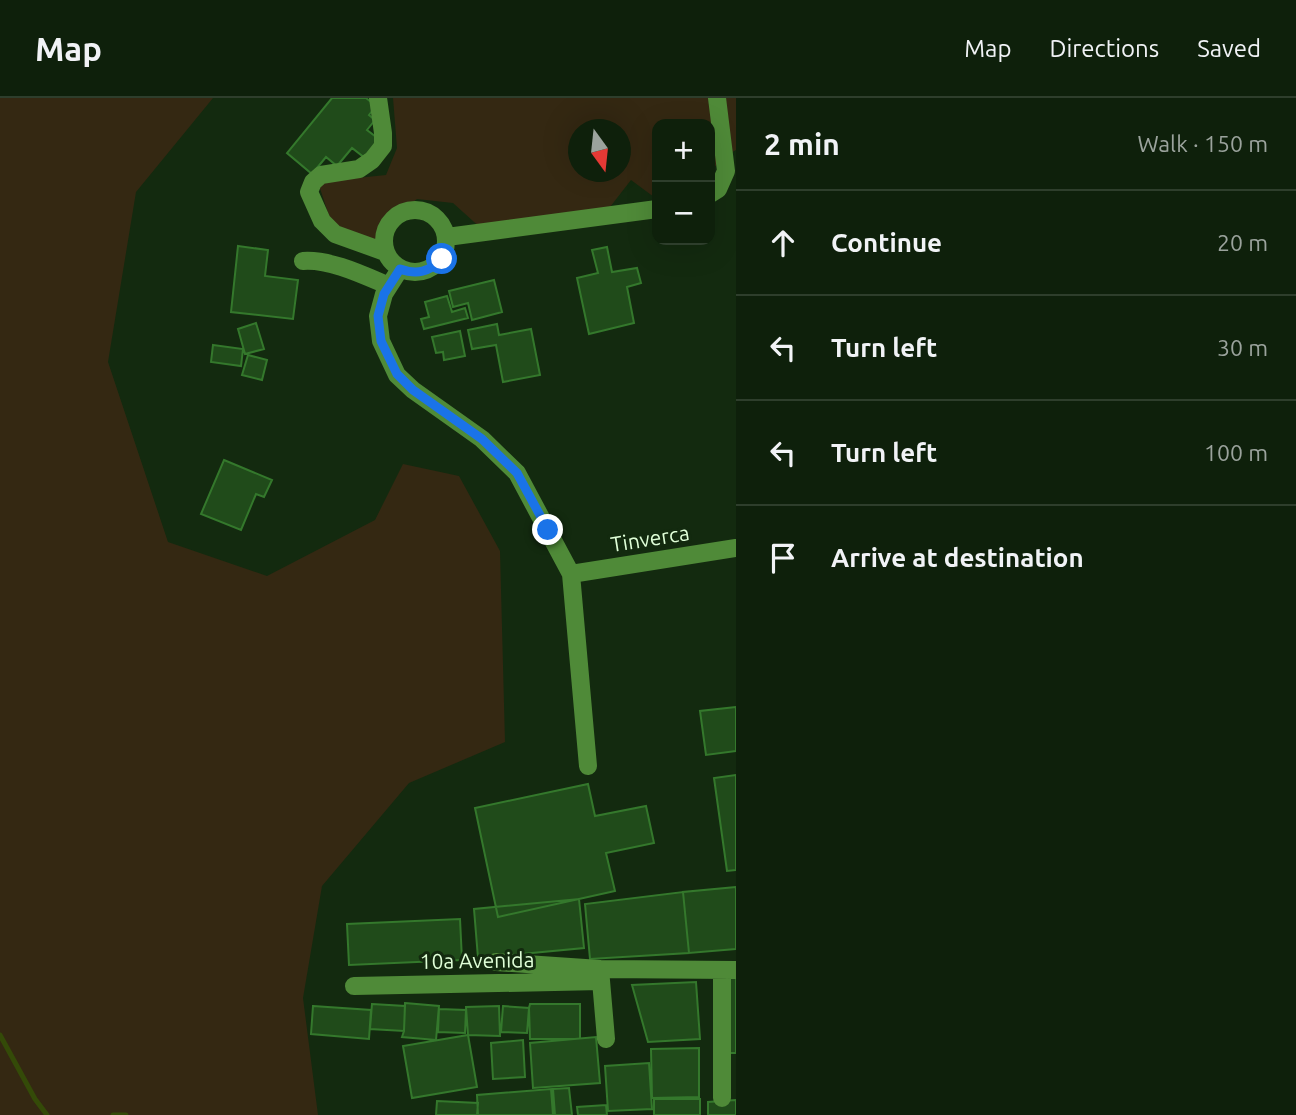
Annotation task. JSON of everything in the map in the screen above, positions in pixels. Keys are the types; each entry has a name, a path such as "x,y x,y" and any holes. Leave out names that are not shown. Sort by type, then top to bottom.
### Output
{"street":[{"path":"378,98 383,146 372,160 359,169 321,175 313,182 309,191 322,221 335,234 385,252"},
{"path":"715,191 726,171 716,98"},
{"path":"722,133 736,120"},
{"path":"414,209 436,217 447,237 447,248 442,259 423,272 411,273 400,269 391,262 385,252 386,229 402,212 414,209"},
{"path":"447,237 652,210"},
{"path":"303,261 315,260 389,286"},
{"path":"400,269 384,294 378,316 381,341 397,374 413,390 482,439 517,473 571,574 589,766"},
{"name":"Tinverca","path":"571,574 736,548"},
{"path":"496,962 601,975 606,1039"},
{"path":"722,1098 729,970"},
{"name":"10a Avenida","path":"354,986 729,970"}],"shaded area":[{"path":"0,98 213,98 136,192 108,362 168,542 267,576 375,520 403,464 459,476 500,551 505,742 409,783 322,886 303,998 318,1115 0,1115"},
{"path":"393,98 736,98 736,150 715,166 715,119 652,119 652,196 631,180 631,119 568,119 568,182 629,182 603,216 483,230 453,203 417,199 392,218 382,246 355,238 330,219 318,182 386,175 397,148"}],"building":[{"path":"332,98 366,98 376,106 369,115 375,120 367,130 380,140 365,158 352,148 337,166 326,157 312,174 287,153"},
{"path":"238,246 268,250 265,276 298,280 293,319 231,312"},
{"path":"607,247 612,272 637,268 641,283 627,287 634,323 589,334 577,278 598,273 592,250"},
{"path":"494,280 502,312 472,320 468,303 453,307 449,291"},
{"path":"447,296 452,312 465,308 468,318 424,329 421,319 429,317 425,302"},
{"path":"256,323 264,349 245,354 238,329"},
{"path":"497,324 499,335 531,329 540,375 503,382 496,345 472,349 468,330"},
{"path":"460,331 465,356 444,360 443,352 436,353 432,337"},
{"path":"213,345 243,349 241,366 211,362"},
{"path":"248,355 267,360 262,380 242,375"},
{"path":"224,460 272,480 264,497 256,494 241,530 201,514"},
{"path":"736,707 736,751 706,755 700,711"},
{"path":"736,775 736,870 727,871 714,778"},
{"path":"588,784 595,816 646,806 654,843 606,853 615,891 498,917 475,808"},
{"path":"736,887 736,949 689,953 683,892"},
{"path":"683,892 689,953 590,959 585,904"},
{"path":"579,899 584,948 478,958 474,909"},
{"path":"460,919 462,960 349,965 347,924"},
{"path":"727,976 736,976 736,1053 728,1053"},
{"path":"696,982 700,1039 648,1042 632,985"},
{"path":"405,1003 439,1006 436,1040 402,1037"},
{"path":"372,1004 405,1006 404,1031 370,1029"},
{"path":"530,1004 580,1004 580,1039 530,1039"},
{"path":"313,1006 371,1010 369,1039 311,1034"},
{"path":"499,1006 500,1036 468,1035 466,1007"},
{"path":"503,1006 529,1008 527,1033 501,1032"},
{"path":"439,1009 466,1010 465,1033 438,1032"},
{"path":"468,1035 477,1087 412,1098 403,1046"},
{"path":"596,1037 600,1083 533,1088 530,1043"},
{"path":"523,1040 525,1077 493,1079 491,1043"},
{"path":"699,1048 699,1097 652,1098 651,1049"},
{"path":"649,1063 652,1109 608,1111 605,1066"},
{"path":"569,1088 572,1115 555,1115 553,1089"},
{"path":"551,1089 553,1115 478,1115 477,1095"},
{"path":"654,1099 700,1099 700,1115 654,1115"},
{"path":"736,1100 736,1115 708,1115 708,1102"},
{"path":"437,1101 478,1103 477,1115 436,1115"},
{"path":"606,1105 607,1115 578,1115 577,1107"}],"waterway":[{"path":"0,1035 35,1099 47,1115"},
{"path":"113,1115 126,1115"}],"route":[{"path":"442,259 423,272 411,273 400,269 384,294 378,316 381,341 397,374 413,390 482,439 517,473 548,530"}]}
